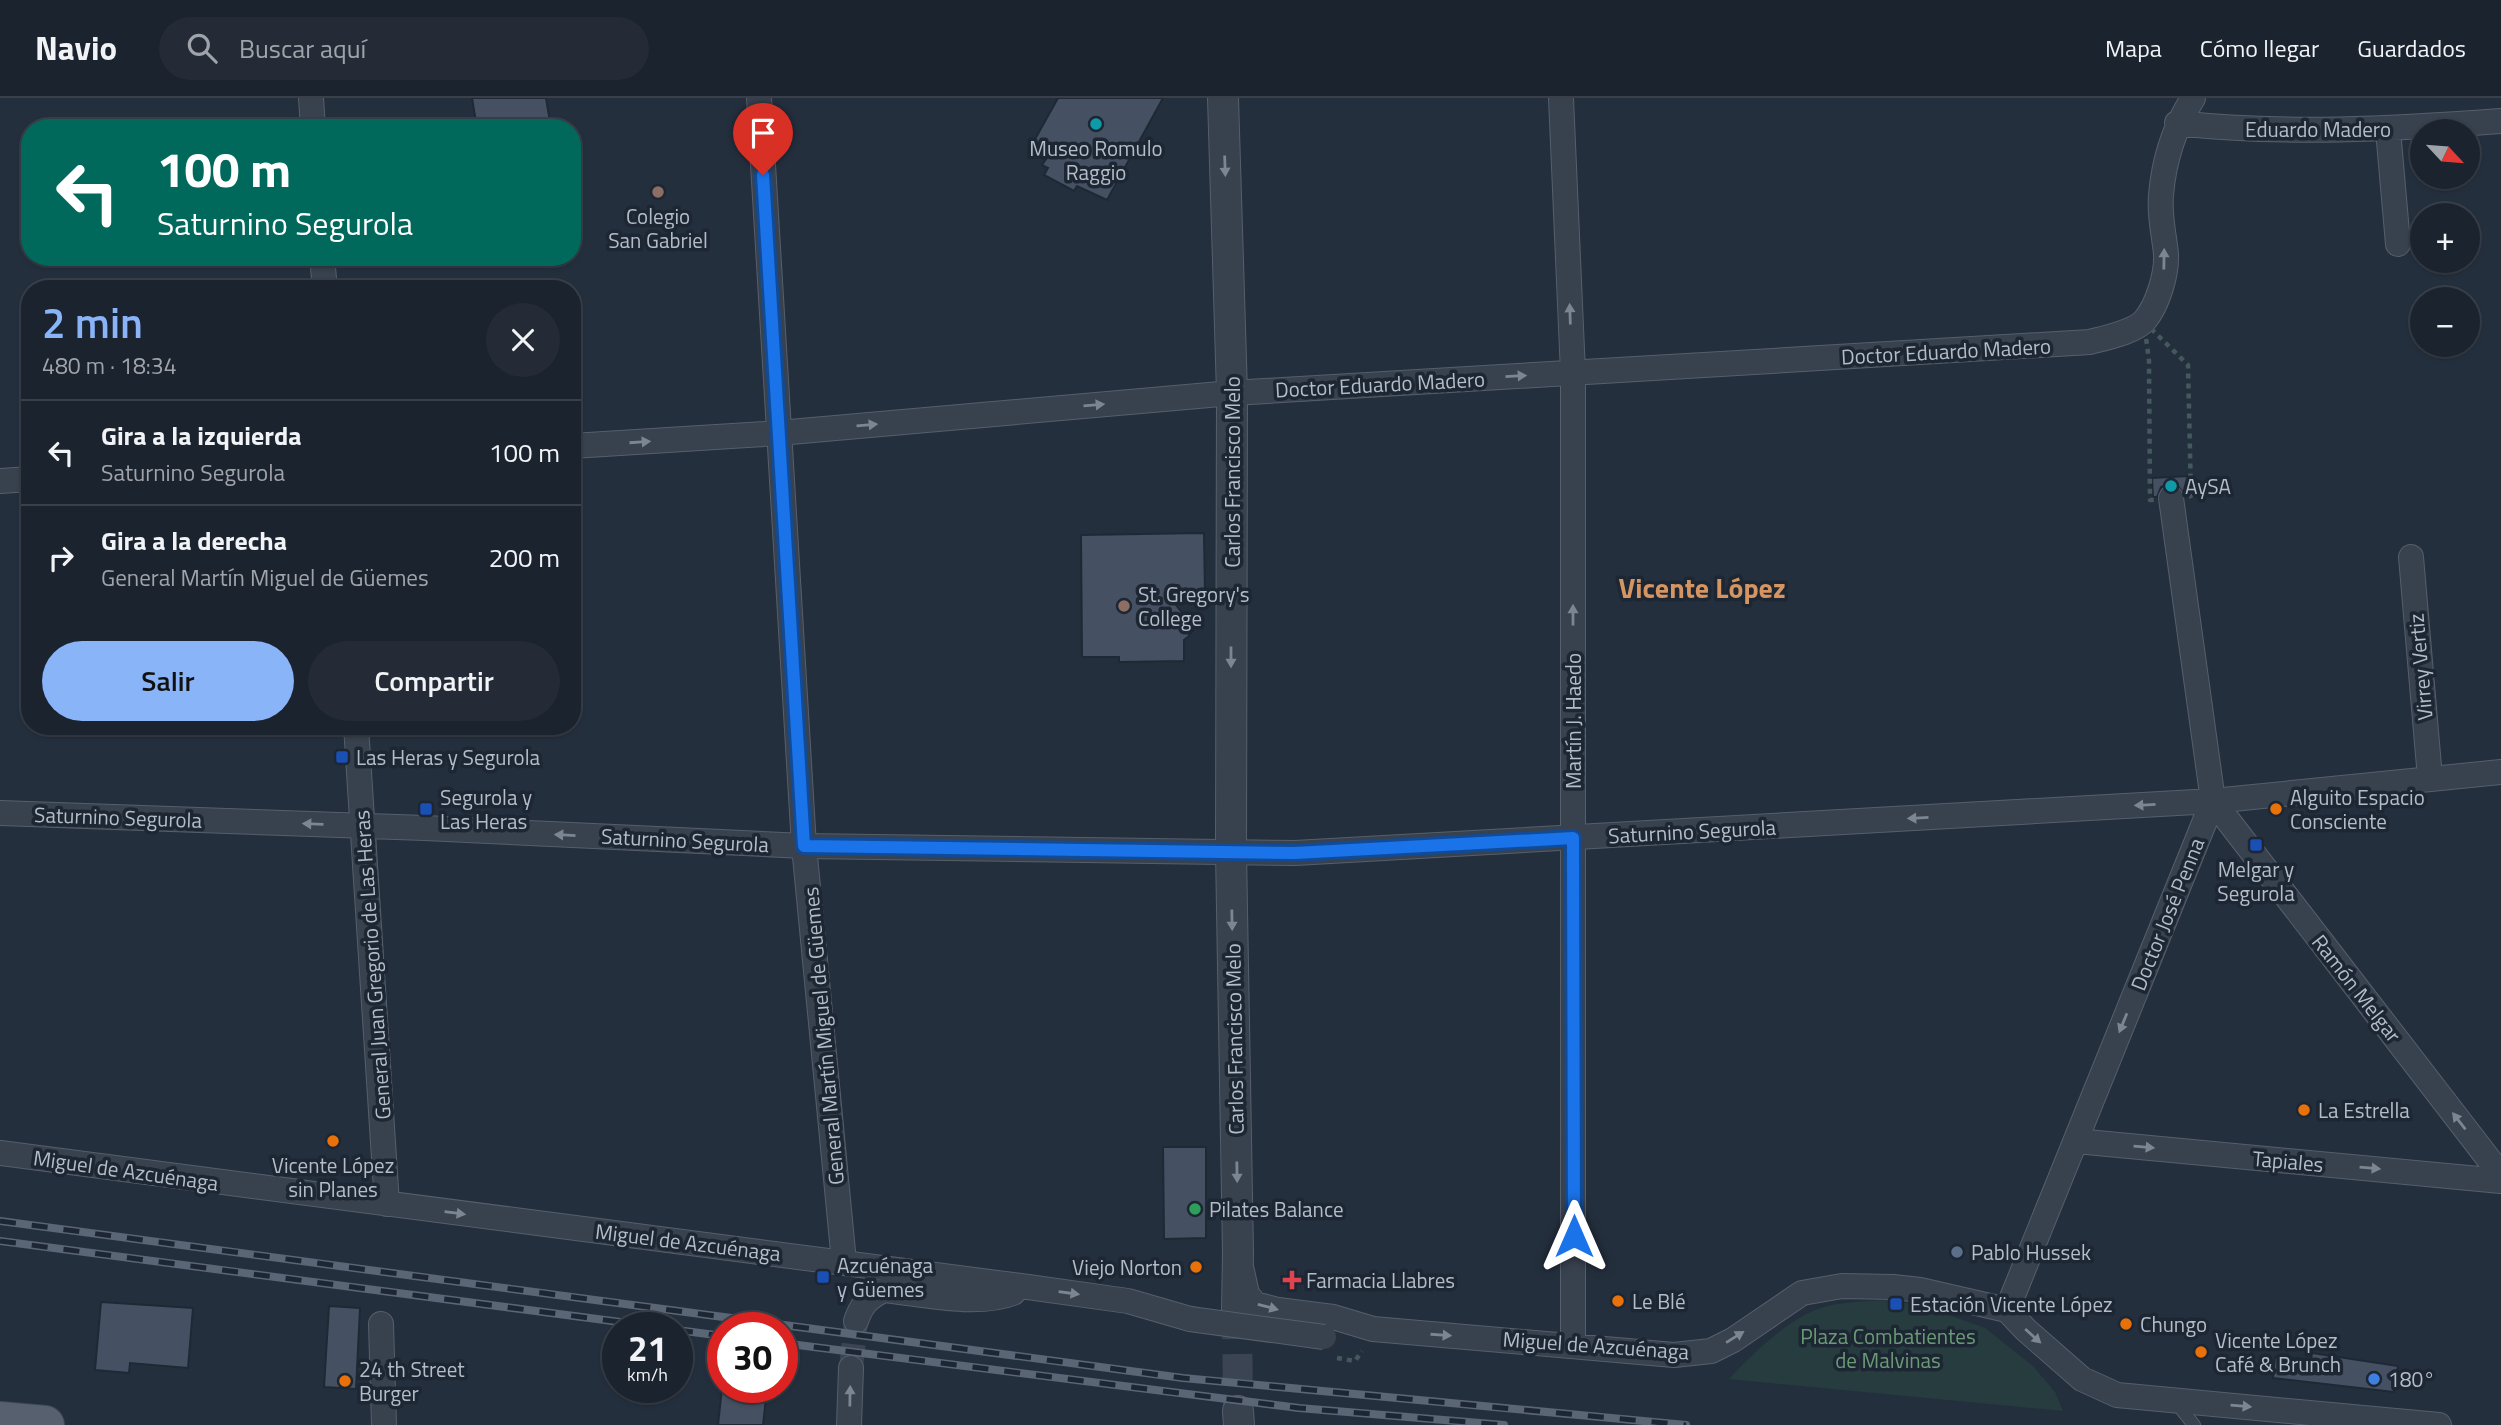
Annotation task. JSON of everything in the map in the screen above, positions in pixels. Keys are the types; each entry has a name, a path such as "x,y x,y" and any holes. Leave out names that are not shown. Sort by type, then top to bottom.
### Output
{"main road":[{"path":"0,1421 45,1425"}],"street":[{"path":"311,98 312,119"},
{"name":"General Martín Miguel de Güemes","path":"759,98 804,846 844,1262"},
{"name":"Carlos Francisco Melo","path":"1223,98 1232,393 1231,852 1237,1308"},
{"name":"Martín J. Haedo","path":"1561,98 1573,373 1573,1345"},
{"path":"2166,98 2178,123"},
{"path":"2144,322 2155,303 2163,278 2166,255 2161,228 2161,195 2165,167 2178,123 2193,98"},
{"name":"Eduardo Madero","path":"2178,123 2228,129 2388,130 2501,121"},
{"path":"2388,130 2398,244"},
{"name":"Doctor Eduardo Madero","path":"581,445 779,433 1232,393 2090,342 2117,335 2144,322"},
{"path":"0,481 21,480"},
{"name":"Doctor José Penna","path":"2007,1310 2213,801 2171,498"},
{"name":"Virrey Vertiz","path":"2411,557 2430,778"},
{"name":"General Juan Gregorio de Las Heras","path":"357,735 387,1204"},
{"name":"Saturnino Segurola","path":"0,813 804,846 1295,853 2213,801 2501,772"},
{"name":"Ramón Melgar","path":"2213,801 2501,1178"},
{"name":"Tapiales","path":"2076,1140 2501,1178"},
{"name":"Miguel de Azcuénaga","path":"0,1153 1028,1287 1128,1301 1190,1319 1324,1337 1373,1329"},
{"name":"Miguel de Azcuénaga","path":"1238,1253 1247,1294 1255,1304 1278,1310 1333,1317 1373,1329 1674,1355 1711,1351 1733,1340 1802,1293 1842,1286 1920,1290 2007,1310"},
{"path":"856,1321 861,1307 873,1295 884,1290 968,1299 1003,1297 1028,1287"},
{"path":"2007,1310 2082,1379 2117,1395 2439,1425"},
{"path":"382,1324 384,1425"},
{"path":"849,1425 851,1368"}],"lane":[{"path":"2174,1400 2194,1425"}],"path":[{"path":"2144,322 2188,365 2192,496 2150,500 2149,361 2144,322"}],"green space":[{"name":"Plaza Combatientes de Malvinas","path":"1893,1300 1935,1310 1985,1328 2033,1366 2055,1392 2063,1411 1729,1379 1770,1339 1806,1314 1836,1304"}],"building":[{"path":"472,98 546,98 550,119 476,119"},
{"name":"Museo Romulo Raggio","path":"1058,98 1163,98 1107,200 1077,186 1074,191 1044,175 1048,168 1042,165 1046,159 1029,150"},
{"name":"AySA","path":"2189,476 2190,495 2185,495 2177,485 2170,483 2161,487 2157,497 2153,497 2152,478"},
{"name":"St. Gregory's College","path":"1204,533 1205,595 1169,596 1190,623 1189,636 1184,640 1184,661 1119,662 1119,657 1082,657 1081,535"},
{"path":"1163,1147 1206,1147 1206,1238 1164,1239"},
{"path":"101,1302 193,1308 188,1368 130,1363 129,1373 95,1370"},
{"path":"329,1306 360,1308 356,1389 324,1387"},
{"path":"2312,1353 2398,1366 2394,1392 2273,1378 2275,1357 2311,1360"},
{"path":"720,1403 765,1403 763,1425 718,1425"}],"tunnel":[{"path":"1237,1309 1238,1411"},
{"path":"851,1368 856,1321"}],"railway":[{"path":"0,1221 1183,1378 1686,1425"},
{"path":"0,1241 602,1320"},
{"path":"693,1332 707,1334"},
{"path":"798,1345 1299,1408 1504,1425"}],"place":[{"name":"Museo Romulo Raggio","path":"1096,124"},
{"name":"Colegio San Gabriel","path":"658,192"},
{"name":"AySA","path":"2171,486"},
{"name":"St. Gregory's College","path":"1124,606"},
{"name":"Las Heras y Segurola","path":"342,757"},
{"name":"Segurola y Las Heras","path":"426,809"},
{"name":"Alguito Espacio Consciente","path":"2276,809"},
{"name":"Melgar y Segurola","path":"2256,845"},
{"name":"La Estrella","path":"2304,1110"},
{"name":"Vicente López sin Planes","path":"333,1141"},
{"name":"Pilates Balance","path":"1195,1209"},
{"name":"Pablo Hussek","path":"1957,1252"},
{"name":"Viejo Norton","path":"1196,1267"},
{"name":"Azcuénaga y Güemes","path":"823,1277"},
{"name":"Farmacia Llabres","path":"1292,1280"},
{"name":"Le Blé","path":"1618,1301"},
{"name":"Estación Vicente López","path":"1896,1304"},
{"name":"Chungo","path":"2126,1324"},
{"name":"Vicente López Café & Brunch","path":"2201,1352"},
{"name":"180°","path":"2374,1379"},
{"name":"24 th Street Burger","path":"345,1381"}],"district":[{"name":"Vicente López","path":"1702,587"}],"route":[{"path":"763,175 804,846 1295,853 1573,838 1574,1236"}]}
